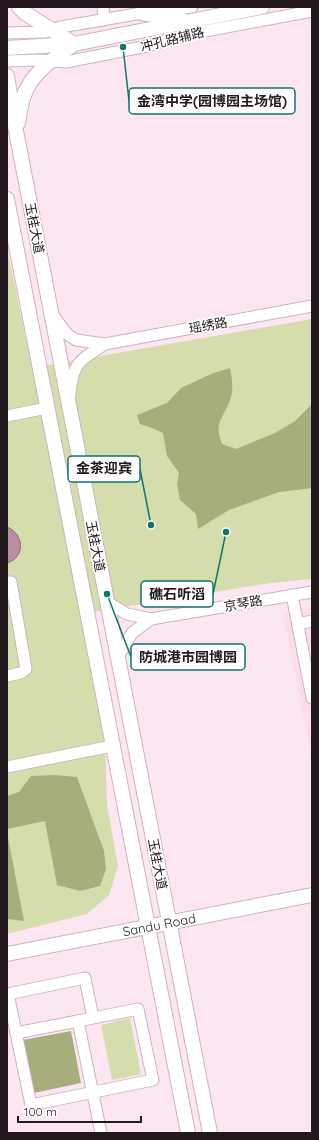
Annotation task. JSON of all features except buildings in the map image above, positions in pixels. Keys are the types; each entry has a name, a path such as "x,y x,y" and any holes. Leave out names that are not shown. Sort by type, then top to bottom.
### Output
{"main road":[{"path":"20,7 25,14 74,44"},
{"path":"142,13 193,14 262,7"},
{"path":"7,48 74,44 193,14"},
{"path":"16,131 23,97 32,80 50,61 74,44"},
{"name":"玉桂大道","path":"7,76 38,248 210,1133"},
{"name":"玉桂大道","path":"7,199 188,1133"},
{"path":"17,252 38,248"},
{"path":"47,408 68,403"},
{"path":"112,746 134,742"},
{"name":"Sandu Road","path":"7,954 312,895"}],"street":[{"path":"103,7 104,20"},
{"name":"冲孔路辅路","path":"7,61 66,62 147,46 184,35 312,11"},
{"path":"7,34 45,32 61,27 142,13"},
{"name":"瑶绣路","path":"105,344 312,306"},
{"path":"51,313 67,334 76,340 105,344"},
{"path":"68,403 72,375 81,360 105,344"},
{"path":"7,416 47,408"},
{"path":"7,582 11,582 26,669 21,673 7,676"},
{"name":"京琴路","path":"151,619 312,592"},
{"path":"292,595 312,698"},
{"path":"107,602 127,614 151,619"},
{"path":"118,657 132,633 151,619"},
{"path":"298,624 312,621"},
{"path":"7,767 112,746"},
{"path":"16,1033 78,1021 93,1018 138,1009 152,1080 31,1105 16,1033 8,994 85,978 93,1018"},
{"path":"78,1021 101,1133"}],"shaded area":[{"path":"7,527 13,530 17,535 20,551 13,560 7,563"},
{"path":"312,608 312,760 283,612"}],"green space":[{"path":"7,248 32,368 312,319 312,579 270,583 82,614 105,738 107,805 118,866 109,895 87,914 7,934"},
{"path":"230,368 232,392 228,406 220,420 219,425 222,444 236,449 275,433 295,421 312,404 312,488 279,492 229,510 198,529 196,514 180,500 177,484 179,473 167,456 163,433 140,424 137,415 167,403 181,388 211,374"},
{"path":"55,775 77,777 104,851 106,869 100,886 80,891 57,885 45,821 7,829 7,796 19,792 31,776"},
{"path":"7,832 24,921 7,919"},
{"path":"130,1018 141,1074 112,1080 101,1025"},
{"path":"71,1031 81,1083 34,1093 23,1040"}],"place":[{"name":"金湾中学(园博园主场馆)","path":"123,47"},
{"name":"金茶迎宾","path":"151,525"},
{"name":"礁石听滔","path":"226,532"},
{"name":"防城港市园博园","path":"107,594"}]}
